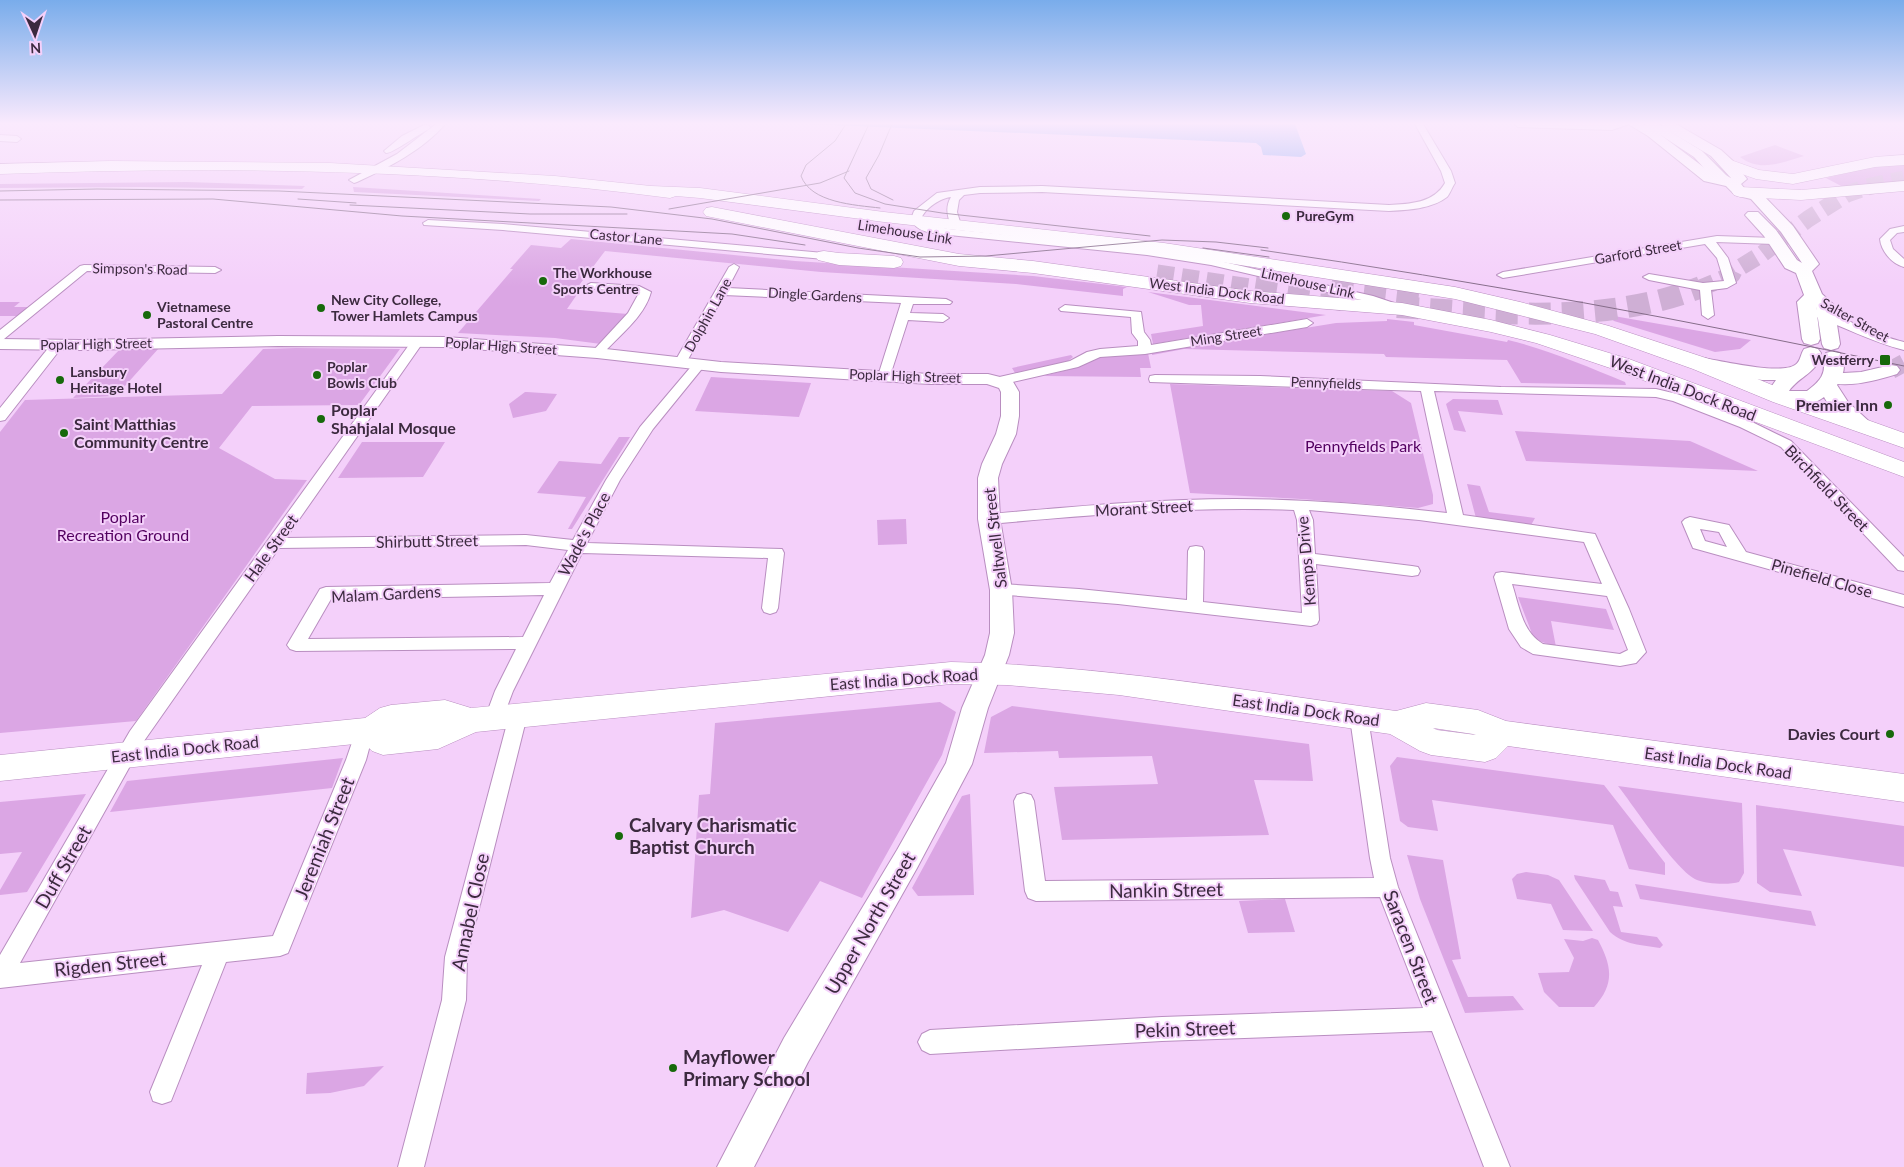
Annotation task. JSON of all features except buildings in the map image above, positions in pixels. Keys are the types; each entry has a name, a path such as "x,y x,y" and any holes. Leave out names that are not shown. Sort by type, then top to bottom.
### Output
{"highway":[{"path":"274,178 354,180 486,187 668,203 959,260 1033,267"},
{"path":"523,178 754,199 916,221 1174,250 1371,280 1426,293 1437,299 1439,304 1437,307 1423,312"},
{"path":"1768,178 1792,187"},
{"path":"1766,206 1792,187 1820,178"},
{"path":"1735,187 1904,186"},
{"name":"Limehouse Link","path":"653,190 766,206 920,236 1158,269 939,246 761,214 692,204 668,203"},
{"path":"824,256 842,254 850,249 851,245 848,242 830,234"},
{"path":"824,256 850,260 1033,267"},
{"name":"West India Dock Road","path":"1033,267 1250,297 1402,309 1459,319 1543,338 1661,387 1691,390 1769,421 1904,470"},
{"name":"West India Dock Road","path":"1371,280 1465,295 1602,330 1701,364 1781,397 1904,441"},
{"path":"1691,390 1751,401 1781,397 1782,405 1786,410 1802,420 1904,460"},
{"name":"East India Dock Road","path":"0,768 368,730 383,742 438,736 494,718 951,673 990,673 1114,683 1396,723 1431,742 1485,749 1502,733 1904,788"}],"main road":[{"path":"1710,178 1756,196 1797,241 1811,264 1803,270"},
{"path":"1739,178 1732,194 1770,232 1774,241 1791,264 1803,270"},
{"path":"1803,270 1811,304 1810,361 1803,369 1791,375 1779,390 1781,397 1812,397 1832,366"},
{"path":"1811,304 1825,305 1836,400 1864,426"},
{"path":"1701,364 1762,374 1791,375"}],"street":[{"path":"916,221 918,213 936,197 996,189 1042,189 1404,207 1428,202 1444,194 1448,188 1449,178"},
{"path":"956,225 952,217 952,206 954,198 960,193"},
{"name":"Limehouse Link","path":"916,221 925,228 950,232 1137,251 1211,262 1379,300 1402,309"},
{"name":"Castor Lane","path":"428,224 503,227 824,256"},
{"path":"1904,229 1894,231 1885,239 1885,245 1889,251 1904,264"},
{"name":"Garford Street","path":"1503,275 1706,240 1728,238 1774,241"},
{"path":"1649,277 1704,287 1720,288 1730,283 1727,264 1715,247 1706,240"},
{"name":"Simpson's Road","path":"0,336 84,268 215,270"},
{"name":"Dolphin Lane","path":"680,362 734,268"},
{"path":"591,286 639,289 646,292 633,315 597,353"},
{"path":"1704,287 1708,315"},
{"name":"Dingle Gardens","path":"722,291 946,302"},
{"path":"884,376 908,300"},
{"name":"Salter Street","path":"1811,304 1826,301 1861,324 1900,344"},
{"path":"1065,309 1137,314 1138,333 1144,340 1145,350"},
{"path":"903,316 943,318"},
{"name":"Salter Street","path":"1827,316 1883,341 1900,344"},
{"name":"Ming Street","path":"1000,381 1074,364 1082,357 1115,350 1145,350 1307,323"},
{"name":"Poplar High Street","path":"0,344 418,341 597,353 699,365 930,379 988,378 1000,381"},
{"name":"Hale Street","path":"126,756 274,543 418,341"},
{"path":"0,417 58,344"},
{"name":"Wade's Place","path":"494,718 504,691 555,589 613,480 647,427 699,365"},
{"path":"1832,366 1845,380 1863,378 1871,374 1891,370"},
{"name":"Pennyfields","path":"1155,379 1260,380 1501,390 1661,387"},
{"name":"Saltwell Street","path":"990,673 1002,633 1002,590 990,519 988,478 992,464 1006,434 1010,416 1009,388 1000,381"},
{"path":"1427,387 1456,520"},
{"name":"Birchfield Street","path":"1661,387 1677,398 1745,424 1786,444 1904,566"},
{"name":"Morant Street","path":"990,519 1184,504 1388,510 1590,538 1612,590"},
{"name":"Kemps Drive","path":"1002,590 1052,593 1311,620 1305,520 1300,506"},
{"name":"Shirbutt Street","path":"274,543 526,540 579,547 776,553 770,608"},
{"path":"1195,607 1196,551"},
{"name":"Pinefield Close","path":"1739,554 1904,601"},
{"path":"1307,558 1412,571"},
{"path":"1502,577 1612,590 1626,619 1637,652 1630,658 1620,660 1540,650 1527,643 1518,629 1502,577"},
{"name":"Malam Gardens","path":"528,643 296,645 326,593 555,589"},
{"name":"Upper North Street","path":"735,1167 796,1050 907,859 959,764 975,708 990,673"},
{"name":"Annabel Close","path":"411,1167 454,1000 456,957 494,718"},
{"name":"Saracen Street","path":"1359,718 1386,887 1497,1167"},
{"name":"Jeremiah Street","path":"280,946 368,730"},
{"name":"Duff Street","path":"0,976 126,756"},
{"name":"Nankin Street","path":"1024,801 1036,891 1386,887"},
{"name":"Rigden Street","path":"0,976 280,946"},
{"path":"162,1092 218,952"},
{"name":"Pekin Street","path":"930,1042 1162,1029 1439,1019"}],"green space":[{"path":"1827,178 1904,178 1904,183 1843,187"},
{"path":"187,182 305,186 302,189 0,188 0,184"},
{"path":"353,187 541,199 539,201 354,192"},
{"path":"571,239 795,261 1033,276 1127,287 1123,289 1123,296 1016,284 821,272 605,251 574,292 578,293 567,309 628,314 601,344 555,338 458,333 531,245 561,248"},
{"path":"1148,292 1326,315 1153,344 1151,334 1203,326 1201,305 1189,305"},
{"path":"0,302 20,302 14,307 33,307 22,316 0,316"},
{"path":"1608,315 1751,340 1740,349 1715,352 1614,321"},
{"path":"1387,319 1414,322 1414,325 1523,344 1582,364 1625,382 1626,385 1521,383 1507,360 1386,357 1384,354 1184,349 1152,355 1152,353 1336,323 1387,321"},
{"path":"121,348 159,348 116,396 73,398"},
{"name":"Poplar Recreation Ground","path":"263,349 400,349 359,405 252,406 219,448 275,479 307,480 136,721 0,733 0,432 25,400 222,394"},
{"path":"1116,353 1148,353 1151,368 1140,368 1141,377 1043,376 1079,367 1087,360"},
{"path":"1071,355 1073,357 1068,361 1015,373 1012,368"},
{"path":"711,377 811,383 799,417 695,411"},
{"name":"Pennyfields Park","path":"1170,384 1392,391 1411,403 1433,495 1433,504 1418,508 1190,493"},
{"path":"525,392 557,394 546,411 513,418 509,404"},
{"path":"1453,399 1498,400 1503,415 1458,411 1466,432 1454,430 1446,404"},
{"path":"1515,431 1690,441 1758,471 1526,461"},
{"path":"619,437 630,437 572,529 568,529 586,497 537,493 559,461 601,464"},
{"path":"362,442 445,442 423,477 338,478"},
{"path":"1467,484 1480,486 1489,512 1535,518 1530,527 1476,518"},
{"path":"906,519 907,544 878,545 877,520"},
{"path":"1518,597 1606,609 1614,630 1551,621 1556,647 1534,639"},
{"path":"940,702 956,712 942,755 862,898 820,881 788,932 724,910 691,918 699,795 710,794 715,723"},
{"path":"1012,706 1309,744 1313,781 1254,780 1269,835 1062,840 1054,787 1158,784 1152,756 1059,758 1058,751 984,753 991,717"},
{"path":"1397,757 1604,785 1665,863 1665,875 1629,869 1613,825 1432,800 1438,831 1408,827 1400,821 1390,766"},
{"path":"343,758 332,788 110,812 127,781"},
{"path":"1618,786 1742,803 1744,873 1739,882 1724,884 1706,882 1697,880 1689,874 1667,852"},
{"path":"86,794 27,892 0,895 0,890 22,852 0,854 0,802"},
{"path":"970,794 974,895 918,896 912,888 962,796"},
{"path":"1756,805 1904,826 1904,867 1783,849 1802,896 1770,892 1757,883"},
{"path":"1407,855 1443,860 1461,959 1452,960 1468,997 1513,996 1524,1010 1465,1013 1420,899"},
{"path":"1526,872 1548,875 1559,880 1593,931 1563,930 1551,904 1517,899 1512,879 1517,874"},
{"path":"1574,875 1605,880 1610,891 1618,892 1623,907 1613,906 1621,932 1657,937 1663,945 1660,948 1640,945 1621,940 1615,936 1610,932"},
{"path":"1635,884 1811,911 1816,926 1640,899"},
{"path":"1285,899 1295,932 1248,933 1239,901"},
{"path":"1592,938 1598,940 1603,949 1608,967 1608,983 1601,999 1594,1007 1559,1007 1544,992 1538,973 1569,972 1574,958 1564,939 1583,941"},
{"path":"384,1066 364,1086 330,1093 306,1094 307,1073"}],"tunnel":[{"path":"1698,289 1732,275 1734,271 1762,254 1808,219 1847,194 1867,187 1904,179"},
{"path":"1157,273 1264,289"},
{"path":"1255,287 1350,301"},
{"path":"1397,307 1473,312 1550,314 1589,312 1665,299 1701,287"},
{"path":"1331,289 1420,299"},
{"path":"1891,370 1904,363"}],"tram line":[{"path":"802,178 806,185"},
{"path":"806,185 831,178"},
{"path":"844,178 855,193 885,204 942,213 1150,236"},
{"path":"866,178 871,189 893,200"},
{"path":"669,209 806,185"},
{"path":"806,185 814,192 835,201 880,208"},
{"path":"0,191 97,189 279,191 611,207 712,219 858,248 920,257 986,256 1162,240 1216,242 1268,248"},
{"path":"0,200 213,199 402,216 732,234 805,245"},
{"path":"298,199 356,203"},
{"path":"350,205 530,214 627,214"},
{"path":"1203,248 1269,257"},
{"path":"1261,250 1423,275 1584,303 1904,366"}],"place":[{"name":"PureGym","path":"1286,216"},
{"name":"The Workhouse Sports Centre","path":"543,281"},
{"name":"New City College, Tower Hamlets Campus","path":"321,308"},
{"name":"Vietnamese Pastoral Centre","path":"147,315"},
{"name":"Westferry","path":"1885,360"},
{"name":"Poplar Bowls Club","path":"317,375"},
{"name":"Lansbury Heritage Hotel","path":"60,380"},
{"name":"Premier Inn","path":"1888,405"},
{"name":"Poplar Shahjalal Mosque","path":"321,419"},
{"name":"Saint Matthias Community Centre","path":"64,433"},
{"name":"Davies Court","path":"1890,734"},
{"name":"Calvary Charismatic Baptist Church","path":"619,836"},
{"name":"Mayflower Primary School","path":"673,1068"}]}
